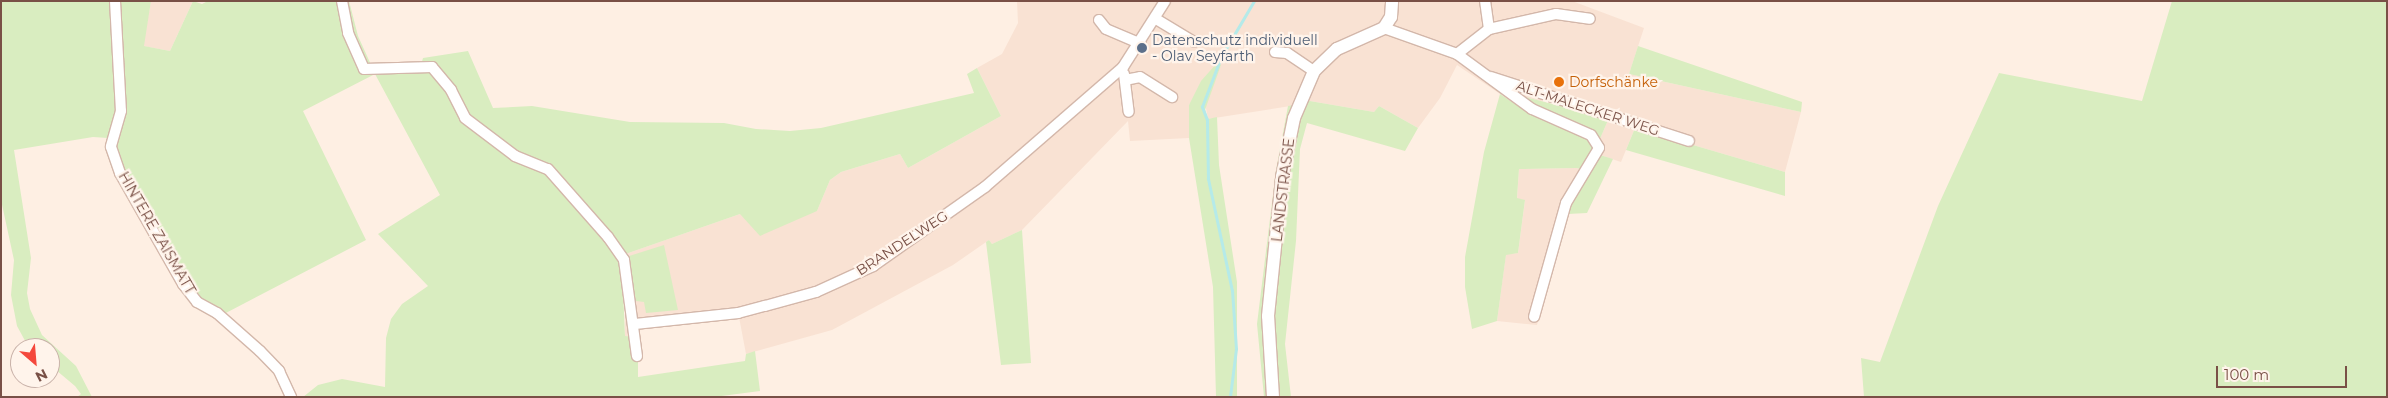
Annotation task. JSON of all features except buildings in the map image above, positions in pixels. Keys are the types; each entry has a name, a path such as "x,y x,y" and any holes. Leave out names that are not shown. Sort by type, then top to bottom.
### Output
{"street":[{"name":"HINTERE ZAISMATT","path":"115,1 121,111 111,147 120,173 183,284 197,302 217,313 260,351 279,371 291,397"},
{"path":"342,1 348,33 364,69 432,67 451,90 465,118 515,156 548,169 624,260 635,324 633,343 637,356"},
{"name":"BRANDELWEG","path":"635,324 738,312 765,306 816,292 873,266 985,187 1123,67 1141,44 1165,1"},
{"path":"1384,28 1390,17 1392,1"},
{"path":"1486,1 1489,29"},
{"path":"1457,54 1489,29 1556,14 1590,19"},
{"path":"1156,19 1194,42"},
{"path":"1099,20 1106,29 1141,44"},
{"name":"ALT-MALECKER WEG","path":"1384,28 1457,54 1532,109 1591,135 1599,148 1566,203 1534,317"},
{"name":"LANDSTRASSE","path":"1273,397 1268,316 1282,176 1294,118 1314,71 1337,49 1384,28"},
{"path":"1275,52 1287,54 1314,71"},
{"path":"1123,67 1129,112"},
{"path":"1125,80 1140,77 1172,97"},
{"name":"ALT-MALECKER WEG","path":"1488,78 1496,77 1530,92 1564,99 1689,141"}],"shaded area":[{"path":"151,1 193,1 170,51 143,46"},
{"path":"1017,1 1572,1 1644,28 1629,74 1801,112 1785,172 1635,128 1621,162 1600,155 1599,141 1609,118 1521,96 1515,104 1457,65 1440,98 1418,128 1379,106 1374,112 1304,100 1303,104 1208,119 1205,103 1221,65 1189,105 1189,138 1130,141 1128,121 1022,230 992,244 989,240 953,265 832,330 746,354 739,317 640,328 638,337 625,336 625,300 617,257 740,214 817,211 830,180 841,172 900,154 908,168 1001,116 977,68 1002,54 1018,23"},
{"path":"1577,168 1591,173 1574,195 1537,325 1497,321 1506,254 1518,253 1525,201 1517,199 1519,169"}],"green space":[{"path":"1,1 151,1 144,46 170,51 193,1 202,4 208,1 349,1 358,36 372,67 421,65 423,58 468,51 493,108 532,106 630,122 724,123 756,129 790,131 821,128 974,93 967,74 977,68 1001,116 908,168 900,154 841,172 830,180 817,211 760,236 740,214 617,257 622,267 625,336 638,337 638,377 745,361 746,354 755,351 760,391 714,397 303,397 318,385 342,379 385,387 386,338 391,319 402,304 428,286 378,234 440,195 375,74 303,111 366,240 222,315 201,307 108,146 108,138 93,137 14,150 31,258 27,293 30,309 42,335 45,338 24,338 17,326 11,295 14,260 1,200"},
{"path":"2172,1 2387,1 2387,397 1864,397 1861,358 1880,362 1938,206 1999,73 2142,101"},
{"path":"1638,46 1802,102 1801,112 1629,74"},
{"path":"1217,63 1221,65 1205,110 1208,119 1217,117 1219,165 1237,282 1237,397 1216,397 1213,287 1189,138 1189,105 1201,81"},
{"path":"1500,94 1515,104 1521,96 1609,118 1599,141 1600,155 1613,159 1587,213 1568,214 1574,195 1590,173 1577,168 1519,169 1517,198 1525,200 1518,253 1506,255 1497,321 1472,329 1465,287 1465,257 1484,152"},
{"path":"1304,100 1374,112 1379,106 1418,128 1405,151 1307,123 1300,149 1296,241 1285,344 1291,397 1264,397 1257,324 1276,170 1288,106 1303,104"},
{"path":"1635,128 1785,172 1785,196 1626,150"},
{"path":"1022,230 1031,363 1001,365 986,242 989,240 992,244"},
{"path":"664,245 678,310 646,313 644,302 636,301 626,257"},
{"path":"60,351 76,366 92,397 77,397 81,394 75,386 60,373"}],"waterway":[{"path":"1230,397 1236,349 1232,291 1208,179 1207,120 1202,107 1221,57 1254,1"}],"place":[{"name":"Datenschutz individuell - Olav Seyfarth","path":"1142,48"},
{"name":"Dorfschänke","path":"1559,82"}]}
